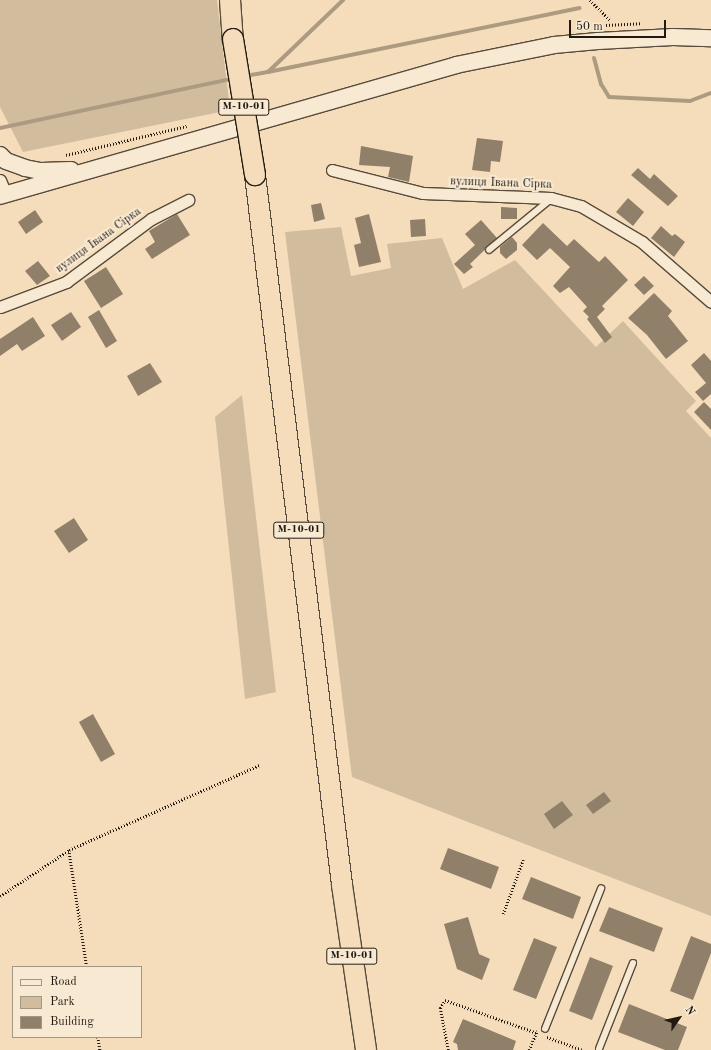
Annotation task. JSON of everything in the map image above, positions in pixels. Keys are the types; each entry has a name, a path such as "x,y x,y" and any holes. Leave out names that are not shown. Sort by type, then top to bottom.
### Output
{"highway":[{"name":"М-10-01","path":"230,0 233,39 255,175 341,877 365,1050"}],"main road":[{"path":"2,190 94,169 401,79 507,53 605,40 673,37 711,38"},
{"path":"0,155 6,161 41,171 94,169"}],"street":[{"name":"вулиця Івана Сірка","path":"332,170 423,193 553,198 590,210 637,238 711,302"},
{"name":"вулиця Івана Сірка","path":"0,307 66,282 151,219 188,200"}],"lane":[{"path":"489,250 553,198"},
{"path":"545,1029 601,889"},
{"path":"599,1049 632,963"}],"path":[{"path":"590,0 610,20"},
{"path":"0,896 69,850 260,766"},
{"path":"69,850 87,966"},
{"path":"503,914 523,860"},
{"path":"448,1050 440,1008 445,1000 582,1050"},
{"path":"530,1050 538,1027"},
{"path":"98,1038 100,1050"}],"green space":[{"path":"0,0 217,0 230,110 23,152 0,107"},
{"path":"341,227 351,276 391,268 387,244 442,238 463,289 515,260 596,347 623,321 696,401 686,411 711,438 711,916 352,777 285,232"},
{"path":"242,395 276,692 245,699 215,417"}],"building":[{"path":"477,138 503,141 500,162 491,161 490,172 472,170"},
{"path":"361,146 413,156 409,182 388,177 390,167 359,165"},
{"path":"638,168 650,179 654,174 678,196 668,206 631,175"},
{"path":"628,198 644,212 633,226 616,212"},
{"path":"321,203 325,219 314,222 311,205"},
{"path":"501,207 517,208 517,219 501,219"},
{"path":"35,210 43,222 26,234 18,222"},
{"path":"177,214 190,235 152,259 145,249 155,242 149,231"},
{"path":"369,214 381,262 359,267 354,245 361,243 355,218"},
{"path":"425,219 426,236 411,237 410,220"},
{"path":"481,220 497,238 470,264 473,267 464,274 454,264 475,245 465,234"},
{"path":"543,223 567,246 574,239 599,262 605,256 628,280 602,306 605,309 597,317 612,337 605,343 587,319 589,317 583,311 587,307 569,287 560,293 553,286 570,267 550,248 537,260 522,245"},
{"path":"661,226 672,236 675,234 685,242 674,257 651,238"},
{"path":"512,237 517,243 517,250 506,259 500,253 500,247"},
{"path":"38,261 50,276 37,285 25,271"},
{"path":"106,267 123,294 101,308 84,281"},
{"path":"644,276 654,286 644,295 634,285"},
{"path":"654,293 672,311 668,316 688,341 666,359 647,335 628,318"},
{"path":"99,310 117,341 106,348 88,317"},
{"path":"71,312 81,327 62,341 51,325"},
{"path":"33,317 45,336 22,351 17,344 0,356 0,339"},
{"path":"704,353 711,361 711,394 703,401 695,392 706,383 691,365"},
{"path":"150,363 162,382 138,396 127,376"},
{"path":"704,402 711,409 711,430 694,412"},
{"path":"74,518 88,540 69,553 54,531"},
{"path":"93,714 115,754 101,762 79,722"},
{"path":"604,792 611,801 593,814 586,805"},
{"path":"562,801 573,815 554,829 544,814"},
{"path":"448,848 499,867 491,889 440,869"},
{"path":"531,877 581,897 573,919 522,899"},
{"path":"609,907 663,928 654,952 599,931"},
{"path":"468,917 479,954 490,959 482,980 457,969 444,924"},
{"path":"691,936 711,944 711,953 693,1000 670,991"},
{"path":"534,938 557,947 536,999 513,990"},
{"path":"590,957 613,966 592,1020 569,1011"},
{"path":"629,1004 687,1027 678,1050 665,1050 618,1032"},
{"path":"463,1019 516,1041 513,1050 458,1050 457,1044 453,1042"}],"waterway":[{"path":"245,76 268,72 343,0"},
{"path":"268,72 579,8"},
{"path":"594,58 601,84 609,97 690,101 711,93"},
{"path":"0,128 235,78"}]}
